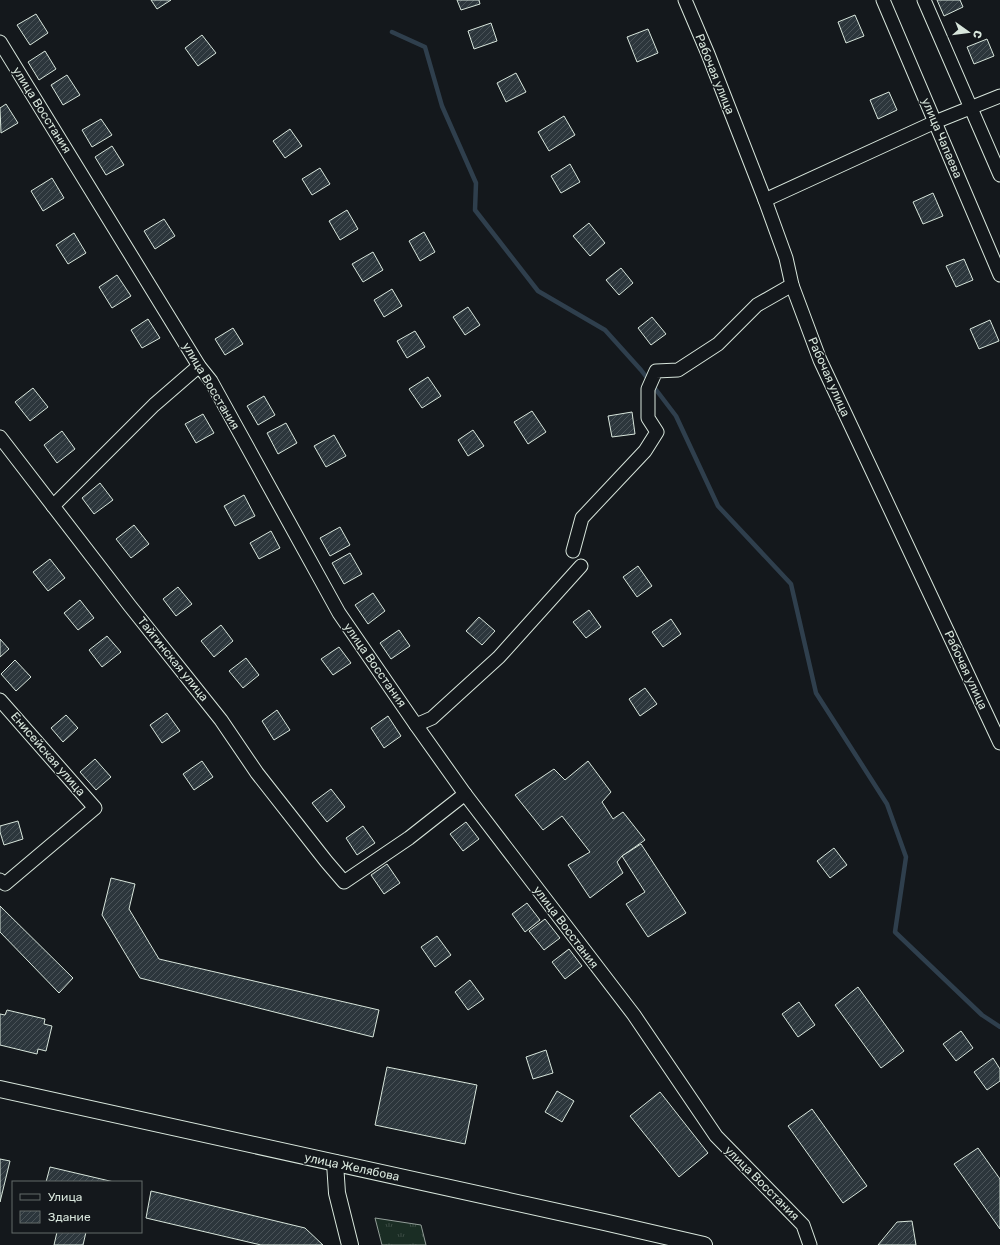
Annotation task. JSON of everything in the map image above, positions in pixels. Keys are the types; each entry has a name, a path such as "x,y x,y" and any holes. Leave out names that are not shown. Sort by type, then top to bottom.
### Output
{"street":[{"name":"Рабочая улица","path":"685,0 708,54 765,200 786,258 792,286 820,360 1000,743"},
{"name":"улица Чапаева","path":"883,0 1000,275"},
{"path":"924,0 1000,175"},
{"name":"улица Восстания","path":"0,42 198,366 211,381 339,613 465,794 634,1015 716,1136 803,1225 810,1245"},
{"path":"765,200 935,122 1000,96"},
{"path":"573,551 582,518 645,451 658,432 648,418 648,389 656,371 678,370 718,344 757,305 792,286"},
{"path":"53,506 154,405 198,366"},
{"name":"Тайгинская улица","path":"0,437 130,606 221,720 257,773 344,882 408,838 465,794"},
{"path":"416,725 432,718 499,657 581,566"},
{"name":"Енисейская улица","path":"0,700 95,808 5,884 0,880"},
{"name":"улица Желябова","path":"0,1089 704,1245"},
{"path":"335,1163 337,1193 350,1245"}],"green space":[{"path":"375,1218 421,1225 426,1245 382,1245"}],"building":[{"path":"151,0 171,0 157,9"},
{"path":"457,0 479,0 480,4 461,10"},
{"path":"937,0 960,0 963,7 944,16"},
{"path":"36,14 48,33 30,45 17,25"},
{"path":"855,15 864,36 846,43 838,22"},
{"path":"491,23 497,41 474,49 468,31"},
{"path":"648,29 658,53 637,62 627,37"},
{"path":"202,35 216,53 198,66 185,48"},
{"path":"987,39 994,56 974,64 967,47"},
{"path":"45,51 56,69 39,80 28,62"},
{"path":"516,73 526,92 506,102 497,83"},
{"path":"67,75 80,95 63,105 51,85"},
{"path":"889,92 897,110 878,119 870,100"},
{"path":"6,104 18,123 1,133 0,108"},
{"path":"564,116 575,135 549,151 538,132"},
{"path":"101,119 112,135 92,147 82,130"},
{"path":"290,129 302,146 285,158 273,141"},
{"path":"112,146 124,165 106,175 95,157"},
{"path":"570,164 580,182 561,193 551,176"},
{"path":"320,168 330,184 312,195 302,179"},
{"path":"52,178 64,198 43,211 31,191"},
{"path":"933,193 943,216 923,224 913,202"},
{"path":"347,210 358,229 340,240 329,221"},
{"path":"164,219 175,236 155,249 144,231"},
{"path":"589,223 605,243 590,256 573,236"},
{"path":"424,232 435,252 420,261 409,241"},
{"path":"74,233 86,253 68,264 56,245"},
{"path":"373,252 383,270 363,282 352,264"},
{"path":"964,259 973,280 956,287 946,266"},
{"path":"621,268 633,283 619,295 606,280"},
{"path":"117,275 131,296 112,308 99,287"},
{"path":"392,289 402,306 384,317 374,300"},
{"path":"468,307 480,325 465,335 453,317"},
{"path":"652,317 666,334 651,345 638,328"},
{"path":"148,319 160,338 142,348 131,330"},
{"path":"990,320 999,341 979,349 970,329"},
{"path":"233,328 243,344 225,355 215,339"},
{"path":"415,331 425,347 407,358 397,341"},
{"path":"428,377 441,396 422,408 409,389"},
{"path":"33,388 48,407 30,421 15,402"},
{"path":"264,396 275,415 258,425 247,406"},
{"path":"532,411 546,432 528,444 514,422"},
{"path":"632,412 635,434 612,437 608,416"},
{"path":"203,414 214,433 196,443 185,424"},
{"path":"286,423 297,443 278,454 267,433"},
{"path":"473,430 484,446 468,456 458,440"},
{"path":"62,431 75,449 57,463 44,445"},
{"path":"334,435 346,456 326,467 314,446"},
{"path":"100,483 113,500 94,514 82,498"},
{"path":"244,495 255,516 235,526 224,506"},
{"path":"134,525 149,544 131,558 116,539"},
{"path":"340,527 350,545 330,556 320,538"},
{"path":"271,531 280,548 259,559 250,543"},
{"path":"350,553 362,574 344,584 332,563"},
{"path":"50,559 65,578 48,591 33,572"},
{"path":"638,566 652,586 637,597 623,577"},
{"path":"178,587 192,604 176,616 163,599"},
{"path":"373,593 385,611 368,624 355,605"},
{"path":"80,600 94,618 78,630 64,613"},
{"path":"589,610 601,627 586,638 573,622"},
{"path":"479,617 495,631 482,645 466,631"},
{"path":"671,619 681,634 663,647 652,632"},
{"path":"221,625 233,641 214,657 201,641"},
{"path":"399,630 410,646 391,659 380,643"},
{"path":"107,636 121,652 102,667 89,650"},
{"path":"0,639 9,649 0,657"},
{"path":"339,647 351,663 333,675 321,659"},
{"path":"246,658 259,675 243,688 229,671"},
{"path":"15,660 31,677 16,691 1,674"},
{"path":"645,688 657,704 640,716 629,699"},
{"path":"277,710 290,730 274,740 262,721"},
{"path":"167,713 180,731 162,743 150,725"},
{"path":"66,715 78,728 63,742 51,728"},
{"path":"388,716 401,736 384,748 371,728"},
{"path":"95,759 111,777 96,790 80,772"},
{"path":"202,761 213,777 194,790 183,774"},
{"path":"588,761 611,792 602,802 613,819 623,812 645,840 622,856 617,862 623,873 590,898 568,865 590,852 562,816 543,830 515,795 554,769 565,780"},
{"path":"331,789 345,807 327,822 312,803"},
{"path":"18,821 23,839 4,845 0,832 0,826"},
{"path":"466,822 479,839 463,851 450,834"},
{"path":"363,826 375,843 357,855 346,838"},
{"path":"641,844 686,913 648,937 626,904 645,892 622,856"},
{"path":"834,848 847,865 830,878 817,861"},
{"path":"387,864 400,883 384,894 371,875"},
{"path":"111,878 135,884 129,909 159,959 379,1010 373,1037 140,978 102,915"},
{"path":"527,903 540,920 525,932 512,914"},
{"path":"0,906 73,978 59,993 0,932"},
{"path":"545,919 560,938 544,950 529,931"},
{"path":"437,936 451,955 435,967 421,947"},
{"path":"569,949 582,966 565,979 552,962"},
{"path":"470,980 484,999 468,1010 455,992"},
{"path":"858,987 904,1051 881,1068 835,1005"},
{"path":"799,1002 815,1025 798,1037 782,1014"},
{"path":"7,1010 45,1019 44,1024 52,1026 46,1051 38,1049 37,1054 0,1045 0,1014 5,1015"},
{"path":"961,1031 973,1048 956,1061 943,1044"},
{"path":"546,1050 553,1073 533,1079 526,1057"},
{"path":"993,1058 1000,1069 1000,1081 987,1090 974,1072"},
{"path":"387,1067 477,1085 465,1144 375,1125"},
{"path":"557,1091 574,1101 562,1122 545,1112"},
{"path":"660,1092 708,1153 679,1177 630,1116"},
{"path":"812,1109 867,1186 843,1203 788,1126"},
{"path":"978,1148 1000,1179 1000,1229 954,1164"},
{"path":"0,1159 10,1161 0,1202"},
{"path":"50,1167 110,1181 46,1181"},
{"path":"151,1191 305,1228 323,1245 261,1245 146,1218"},
{"path":"912,1221 916,1245 878,1245 897,1222"},
{"path":"57,1233 86,1233 83,1245 54,1245"}],"waterway":[{"path":"392,32 425,47 442,106 476,183 475,210 538,291 605,330 641,370 676,416 718,506 791,584 816,693 887,804 906,857 895,932 982,1015 1000,1027"}]}
